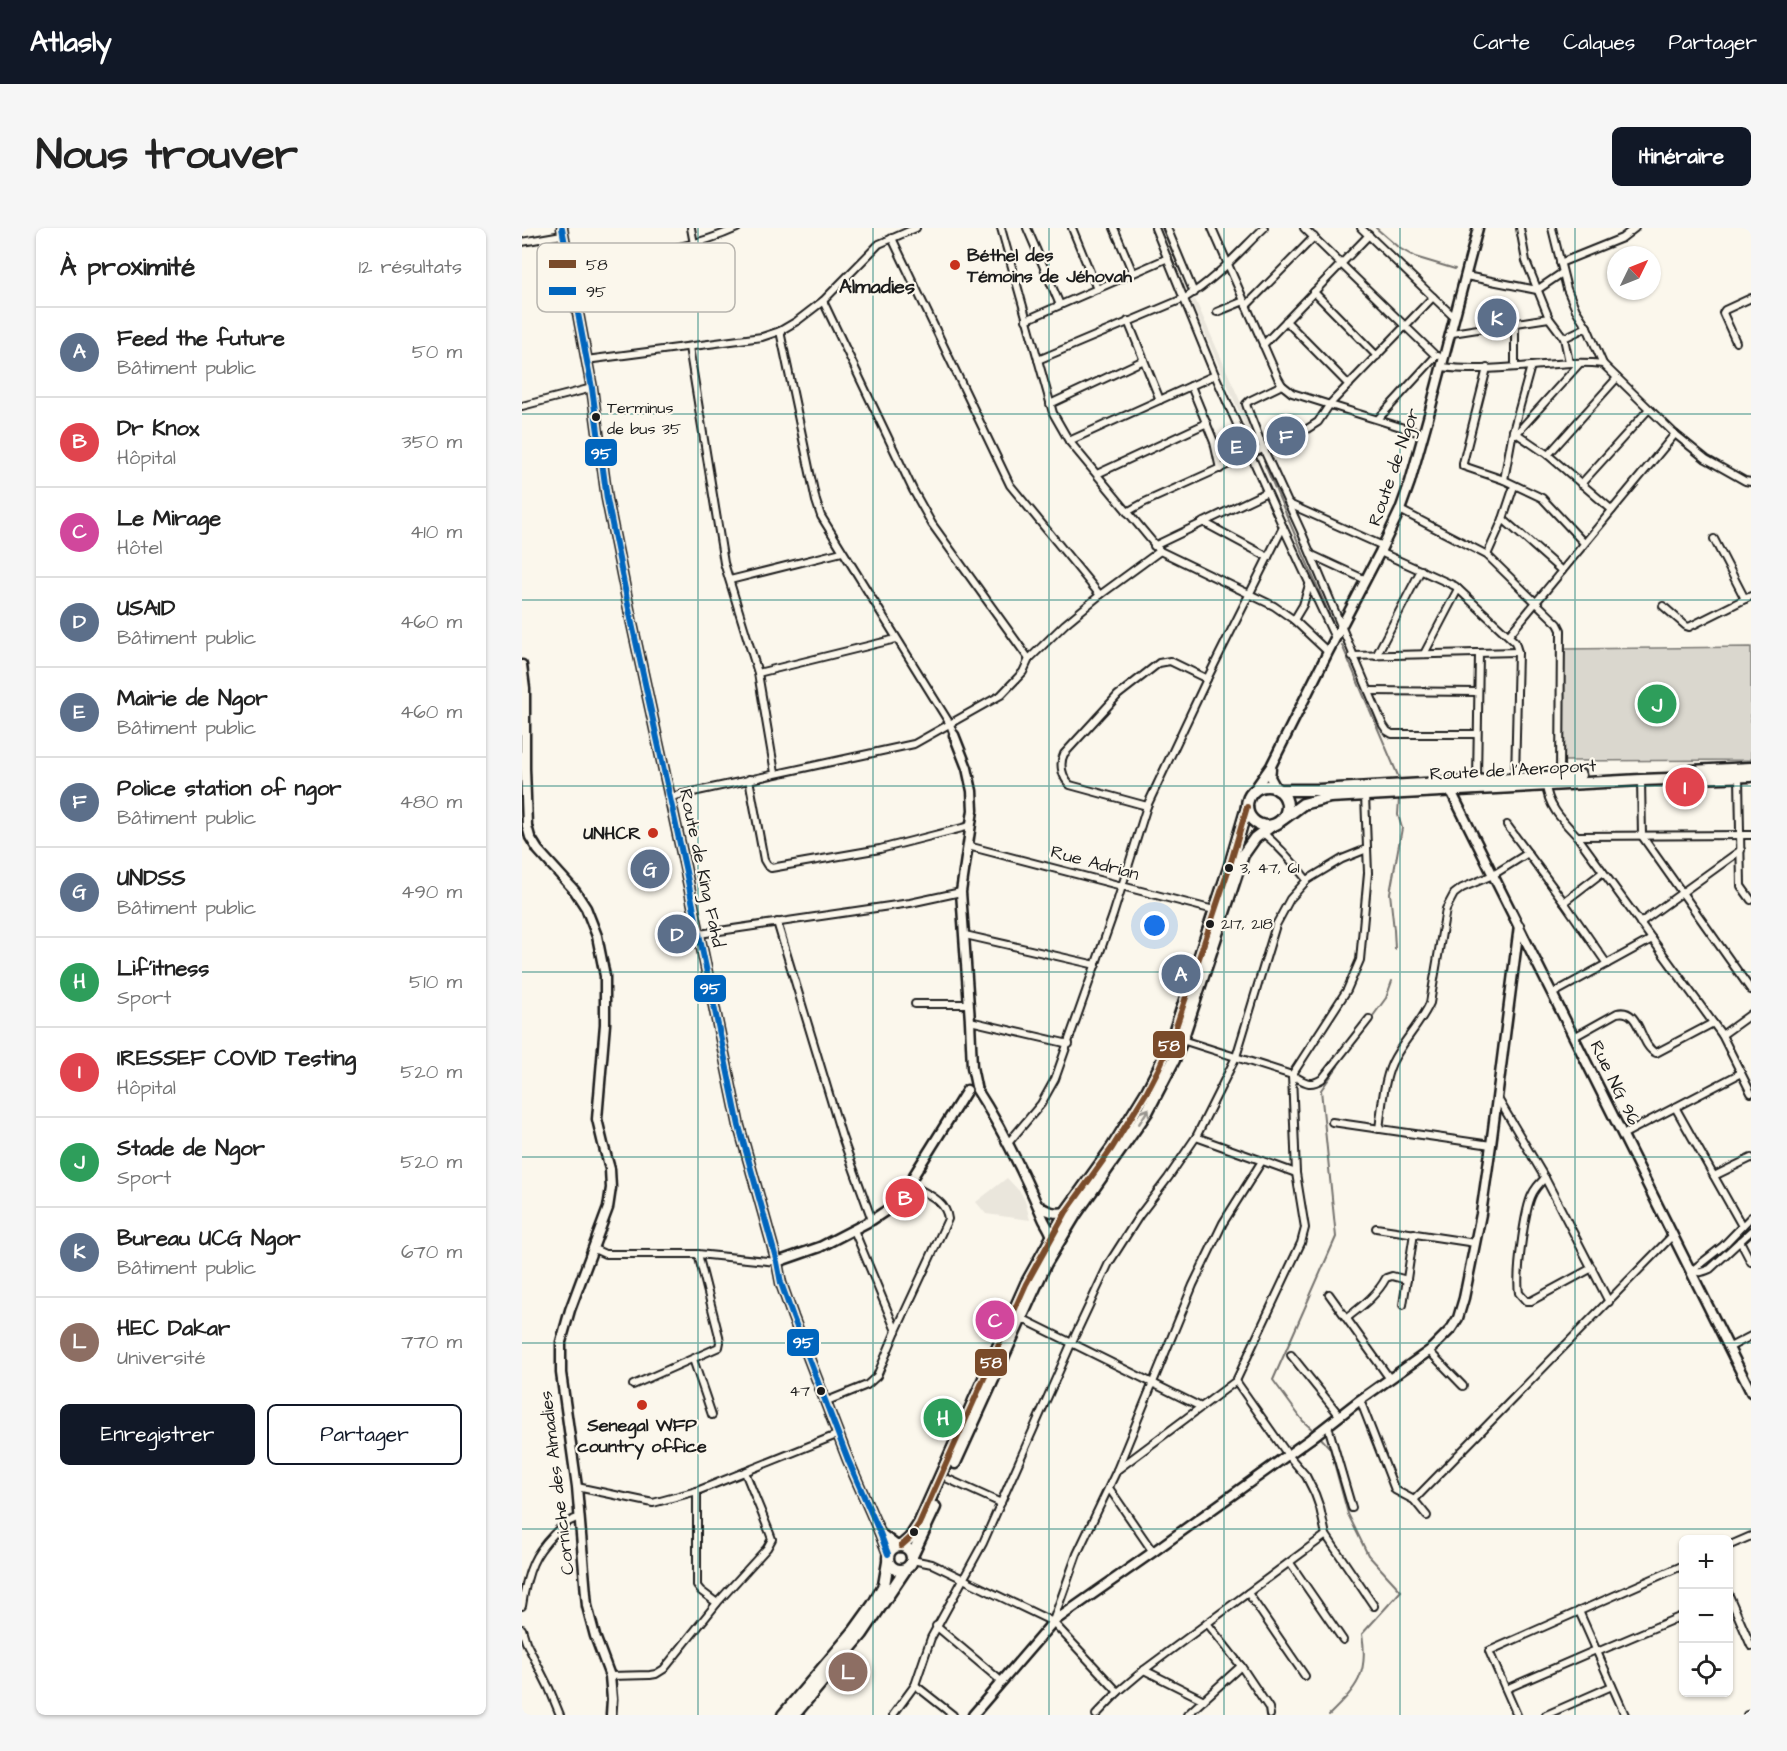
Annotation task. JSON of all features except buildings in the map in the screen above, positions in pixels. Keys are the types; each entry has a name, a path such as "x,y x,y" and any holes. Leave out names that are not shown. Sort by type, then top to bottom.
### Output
{"highway":[{"name":"Route de l'Aeroport","path":"1277,789 1319,790 1515,778 1751,768"},
{"name":"Route de l'Aeroport","path":"1283,819 1296,808 1316,799 1330,796 1751,776"},
{"path":"783,1715 873,1605 884,1585 891,1549 909,1538 919,1524 1026,1284 1066,1212 1112,1148 1159,1068 1173,1036 1248,799 1252,793 1263,787 1277,789 1284,796 1287,812 1278,824 1267,829 1249,845 1240,864 1182,1040 1167,1076 1147,1112 1067,1227 1038,1279 910,1566 904,1570 862,1634 794,1715"},
{"path":"1247,807 1251,818 1267,829"},
{"path":"899,1546 909,1549 912,1558"},
{"path":"888,1558 891,1567 904,1570"}],"street":[{"path":"691,228 694,243"},
{"path":"697,243 721,236 737,228"},
{"path":"586,360 762,337 780,331 823,301 875,247 916,228"},
{"path":"1001,228 1050,404 1069,441 1160,551 1274,606 1294,620 1328,652"},
{"path":"1027,228 1060,305"},
{"path":"1072,228 1097,289"},
{"path":"1114,228 1133,273"},
{"path":"1155,228 1215,375 1282,527 1335,639"},
{"path":"1167,228 1194,292"},
{"path":"1212,228 1282,386 1292,393 1379,418 1424,434"},
{"path":"1038,360 1185,298 1227,264 1264,228"},
{"path":"1304,228 1405,326 1441,356 1379,418"},
{"path":"1361,228 1456,319"},
{"name":"Route de Ngor","path":"1252,793 1271,766 1400,510 1424,434 1442,366 1441,356 1456,319 1478,228"},
{"path":"1520,228 1526,261 1550,318 1564,338 1569,362"},
{"path":"1552,228 1571,301 1587,327 1603,364 1675,434 1706,459 1745,481 1751,482"},
{"path":"1560,263 1622,238 1635,228"},
{"path":"522,242 562,232"},
{"path":"1263,345 1369,235"},
{"path":"1217,312 1245,303 1314,237"},
{"path":"892,238 1010,485 1100,595"},
{"path":"1026,320 1168,258"},
{"path":"1466,276 1537,290 1562,273"},
{"path":"1314,292 1377,356"},
{"path":"1127,512 1318,422 1330,404 1433,297"},
{"path":"1736,342 1723,313 1751,298"},
{"path":"823,301 913,490 932,524 1029,659"},
{"name":"Route de King Fahd","path":"577,312 592,388 607,499 739,1126 781,1283 888,1558"},
{"path":"1452,333 1550,318"},
{"path":"1128,321 1160,400"},
{"path":"1286,321 1349,385"},
{"path":"1515,323 1515,367"},
{"path":"1564,338 1587,327"},
{"path":"780,331 821,516 950,724 967,768 974,810 961,892 973,1088 984,1101 1008,1142 1052,1237"},
{"path":"689,347 724,563 758,673 775,773"},
{"path":"1050,404 1144,360"},
{"path":"1442,366 1487,368 1569,362 1603,364"},
{"path":"1515,432 1580,363"},
{"path":"1504,480 1531,366"},
{"path":"1487,368 1463,465 1504,480 1542,498 1584,543"},
{"path":"1069,441 1215,375"},
{"path":"1548,455 1617,378"},
{"path":"1191,386 1217,451 1220,469"},
{"path":"1282,386 1246,404 1383,725 1392,734 1478,734"},
{"path":"522,406 592,388"},
{"path":"1581,484 1649,409"},
{"path":"1097,474 1206,423"},
{"path":"1515,432 1548,455 1612,510"},
{"path":"1509,634 1675,434"},
{"path":"1487,555 1514,486"},
{"path":"1154,546 1267,492"},
{"path":"1289,504 1448,582 1509,634 1518,652 1515,778"},
{"path":"1400,510 1487,555 1561,629 1560,776"},
{"path":"1503,519 1562,571"},
{"path":"1203,522 1268,558"},
{"path":"1008,1142 1048,1093 1055,1079 1096,965 1148,806 1282,527"},
{"path":"1663,606 1686,627 1689,627 1749,599 1714,539"},
{"path":"670,797 914,744 1001,694 1023,672 1029,659 1065,624 1160,551"},
{"path":"730,580 842,552"},
{"path":"1311,555 1366,580"},
{"path":"1376,656 1420,570"},
{"path":"1294,620 1303,605 1310,585"},
{"path":"1424,654 1458,589"},
{"path":"758,673 896,639"},
{"path":"1353,656 1518,652"},
{"path":"1477,780 1479,653"},
{"path":"1148,806 1070,785 1066,782 1061,759 1118,694 1159,663 1170,661 1207,679"},
{"name":"Corniche des Almadies","path":"522,665 525,688 526,813 530,837 538,850 575,891 586,908 597,936 606,976 605,1024 597,1119 612,1183 608,1208 570,1310 561,1342 561,1373 578,1487 587,1606 610,1676 611,1715"},
{"path":"1369,691 1478,692"},
{"path":"1271,766 1270,777 1277,789"},
{"path":"1739,777 1741,886 1751,900"},
{"path":"749,779 764,860 771,868 880,849 970,826"},
{"path":"1641,780 1642,836 1751,990"},
{"path":"1546,784 1550,804 1577,837 1722,1035 1751,1093"},
{"name":"Rue NG 96","path":"1450,789 1751,1392"},
{"path":"1117,1470 1236,1382 1304,1235 1304,1220 1296,1173 1292,1075 1347,990 1360,960 1366,896 1365,795"},
{"path":"1507,825 1607,964"},
{"path":"1267,829 1307,880"},
{"path":"1577,837 1751,835"},
{"name":"Rue Adrian","path":"968,846 1214,910"},
{"path":"893,1715 915,1685 936,1626 983,1543 1072,1342 1114,1254 1196,1137 1236,1057 1276,926 1290,899 1307,880 1342,859 1367,849"},
{"path":"1640,923 1741,850"},
{"path":"1379,1129 1390,1070 1397,1054 1430,1003 1449,900 1462,888 1493,875 1528,854"},
{"path":"1564,902 1603,872"},
{"path":"1741,886 1751,885"},
{"path":"699,934 910,903 961,892"},
{"path":"777,922 842,1137 872,1220"},
{"path":"973,1715 1053,1622 1310,1440 1360,1400 1429,1351 1451,1329 1458,1318 1464,1298 1475,1242 1491,1145 1519,926"},
{"path":"965,935 1096,965"},
{"path":"1552,994 1652,939"},
{"path":"915,1004 968,1004"},
{"path":"1574,1037 1617,1012 1624,1011 1628,1012 1635,1021 1649,1049 1656,1053 1713,1023"},
{"path":"1722,1035 1751,1014"},
{"path":"1182,1040 1292,1075 1308,1084 1314,1084 1322,1079 1368,1019"},
{"path":"970,1022 1069,1044"},
{"path":"1622,1135 1741,1072"},
{"path":"594,1249 605,1254 698,1254 777,1262 820,1247 872,1220 896,1204 960,1101 973,1088"},
{"path":"1497,1096 1545,1178 1609,1302"},
{"path":"1676,1107 1742,1226"},
{"path":"1332,1122 1491,1145"},
{"path":"1196,1137 1296,1173"},
{"path":"1714,1176 1751,1158"},
{"path":"1053,1622 1077,1554 1117,1470 1193,1285 1223,1223 1262,1161"},
{"path":"1545,1178 1535,1188 1529,1204 1519,1264 1519,1293 1526,1301 1531,1301 1592,1268"},
{"path":"826,1401 867,1385 877,1376 948,1219 946,1207 941,1202 909,1184"},
{"path":"1038,1206 1057,1214 1066,1212"},
{"path":"1691,1271 1723,1246 1751,1217"},
{"path":"1376,1228 1475,1242"},
{"path":"854,1230 896,1331"},
{"path":"1691,1271 1697,1273 1710,1269 1751,1231"},
{"path":"1403,1305 1414,1233"},
{"path":"1414,1500 1672,1236"},
{"path":"1740,1241 1751,1262"},
{"path":"633,1385 719,1347 720,1342 698,1254"},
{"path":"1347,1318 1373,1296 1386,1278 1392,1276 1407,1280"},
{"path":"1329,1294 1390,1378"},
{"path":"1021,1318 1201,1407"},
{"path":"1728,1348 1751,1336"},
{"path":"1429,1351 1463,1386"},
{"path":"1291,1355 1340,1416"},
{"path":"693,1359 712,1415"},
{"path":"1236,1382 1288,1455 1306,1476 1315,1494 1326,1535 1374,1606"},
{"path":"1360,1400 1395,1490 1414,1500 1427,1516"},
{"path":"1326,1427 1352,1509"},
{"path":"578,1487 653,1503 697,1491 838,1434"},
{"path":"610,1676 650,1675 660,1672 767,1548 772,1539 745,1472"},
{"path":"948,1479 1001,1503"},
{"path":"1108,1488 1153,1552"},
{"path":"697,1491 697,1586 717,1604"},
{"path":"522,1606 532,1566 539,1552 559,1529 571,1520 580,1518"},
{"name":"Route de King Fahd","path":"880,1533 899,1546"},
{"path":"1096,1715 1144,1670 1326,1535"},
{"path":"1733,1544 1751,1536"},
{"path":"912,1558 932,1564 1053,1622 1118,1692"},
{"path":"1290,1563 1343,1640"},
{"path":"1518,1715 1489,1651 1679,1567"},
{"path":"1248,1593 1305,1676"},
{"path":"1733,1604 1751,1646"},
{"path":"1579,1611 1625,1715"},
{"path":"1506,1689 1679,1617"},
{"path":"1207,1623 1241,1665 1269,1708 1270,1715"},
{"path":"1743,1628 1751,1625"},
{"path":"936,1626 1001,1681"},
{"path":"522,1629 560,1715"},
{"path":"1187,1715 1241,1665"},
{"path":"1144,1670 1204,1700"},
{"path":"915,1685 953,1715"},
{"path":"1546,1715 1612,1686"}],"shaded area":[{"path":"1195,299 1252,428 1247,430 1191,301"},
{"path":"1751,647 1751,760 1563,761 1563,649"},
{"path":"1007,1178 1021,1193 1030,1220 986,1214 976,1202"}],"waterway":[{"path":"1162,228 1181,272"},
{"path":"1376,228 1399,248 1415,257 1455,269"},
{"path":"1265,465 1335,628"},
{"path":"1342,645 1399,778"},
{"path":"1395,949 1390,893 1402,828 1398,815 1399,799"},
{"path":"1370,1020 1386,998 1392,981"},
{"path":"1315,1432 1303,1421 1273,1380 1336,1237 1321,1090 1338,1066"},
{"path":"1319,1436 1330,1448 1348,1514 1368,1555 1401,1591 1362,1634 1364,1660 1359,1679 1354,1688 1329,1715"}],"transit line":[{"name":"95","path":"562,228 565,243"},
{"name":"95","path":"578,312 592,388 607,499 739,1126 781,1283 848,1460 888,1554"},
{"name":"58","path":"901,1546 910,1538 919,1524 1026,1284 1066,1212 1112,1148 1159,1068 1173,1036 1247,807"}],"place":[{"name":"Béthel des Témoins de Jéhovah","path":"955,265"},
{"name":"Bureau UCG Ngor","path":"1497,318"},
{"name":"Terminus de bus 35","path":"596,417"},
{"name":"Police station of ngor","path":"1286,436"},
{"name":"Mairie de Ngor","path":"1237,446"},
{"name":"Stade de Ngor","path":"1657,704"},
{"name":"IRESSEF COVID Testing","path":"1685,787"},
{"name":"UNHCR","path":"653,833"},
{"name":"3, 47, 61","path":"1229,868"},
{"name":"UNDSS","path":"650,869"},
{"name":"217, 218","path":"1210,924"},
{"name":"USAID","path":"677,934"},
{"name":"Feed the future","path":"1181,974"},
{"name":"Dr Knox","path":"905,1198"},
{"name":"Le Mirage","path":"995,1320"},
{"name":"47","path":"821,1391"},
{"name":"Senegal WFP country office","path":"642,1405"},
{"name":"Lif'itness","path":"943,1418"},
{"name":"HEC Dakar","path":"848,1672"}],"district":[{"name":"Almadies","path":"877,287"}]}
